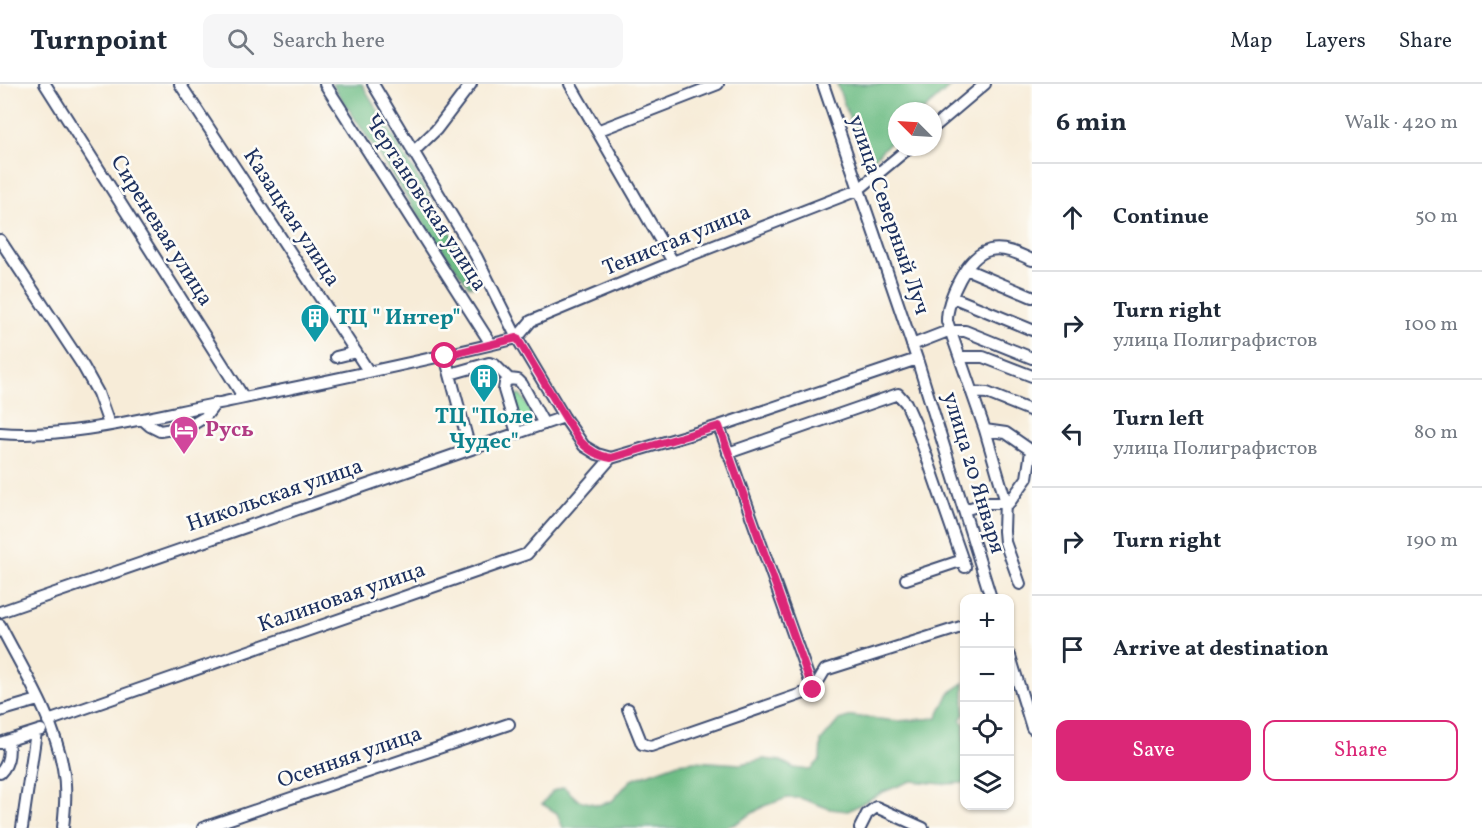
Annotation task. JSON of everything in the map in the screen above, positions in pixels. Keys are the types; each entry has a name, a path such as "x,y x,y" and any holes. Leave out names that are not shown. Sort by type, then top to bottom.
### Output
{"street":[{"name":"Сиреневая улица","path":"45,84 244,398"},
{"name":"Казацкая улица","path":"180,84 369,372"},
{"name":"Чертановская улица","path":"325,84 491,344"},
{"path":"374,84 476,256 517,338 564,417 584,446 597,454 611,458 719,426 917,359"},
{"path":"413,152 436,130 471,84"},
{"path":"570,84 673,262"},
{"path":"597,131 718,84"},
{"name":"улица Северный Луч","path":"823,84 917,359"},
{"path":"942,120 985,84"},
{"name":"Тенистая улица","path":"517,338 531,321 673,262 858,190 899,156"},
{"path":"0,240 83,366 98,393 109,424"},
{"path":"1020,584 1005,542 1005,499 986,430 947,321 947,313 966,269 980,255 988,251 1009,251 1032,260"},
{"path":"966,269 1032,297"},
{"path":"952,297 1032,330"},
{"path":"912,345 951,331 965,331 1032,358"},
{"path":"0,433 30,435 142,419 445,356 517,338"},
{"path":"336,357 356,352"},
{"path":"445,356 470,449"},
{"path":"960,357 983,357 1032,376"},
{"name":"улица 20 Января","path":"917,359 991,594"},
{"path":"450,374 489,363 495,365 509,379 518,380 522,384 544,424"},
{"path":"509,379 505,382 504,390 517,433"},
{"path":"972,392 987,393 1032,411"},
{"path":"728,453 898,394 906,403 915,423 964,564 906,579"},
{"path":"142,419 160,431 190,426 205,417 216,404"},
{"name":"Никольская улица","path":"0,612 564,417"},
{"path":"719,426 813,690"},
{"path":"964,510 987,503 1010,503 1027,478 1032,451 1005,433 986,430"},
{"name":"Калиновая улица","path":"4,742 527,554 611,458"},
{"path":"0,627 6,648 38,700 49,724 63,768 65,796 63,828"},
{"path":"628,709 639,740 642,744 651,746 813,690 825,670 960,627"},
{"path":"1014,669 1032,729"},
{"path":"0,711 38,700"},
{"name":"Осенняя улица","path":"203,828 509,724"},
{"path":"22,828 36,732"},
{"path":"0,773 9,759 4,742"},
{"path":"860,828 867,814 876,807 923,828"}],"green space":[{"path":"332,84 362,84 461,249 473,279 472,287 468,285 433,237"},
{"path":"837,84 953,84 933,102 888,102 888,145 870,162 864,160"},
{"path":"519,394 534,418 531,424 524,425 519,420 512,399"},
{"path":"960,686 960,783 911,781 883,792 848,811 830,809 800,798 787,798 764,806 735,824 723,828 563,828 557,813 542,804 553,791 564,787 578,800 598,805 612,801 631,780 678,763 694,761 741,764 764,759 781,761 794,768 810,770 820,760 821,741 839,720 852,716 897,721 937,718 949,693"}],"place":[{"name":"ТЦ \" Интер\"","path":"315,344"},
{"name":"ТЦ \"Поле Чудес\"","path":"484,404"},
{"name":"Русь","path":"184,456"}],"route":[{"path":"445,356 517,338 579,440 591,451 603,457 611,458 719,426 813,690"}]}
